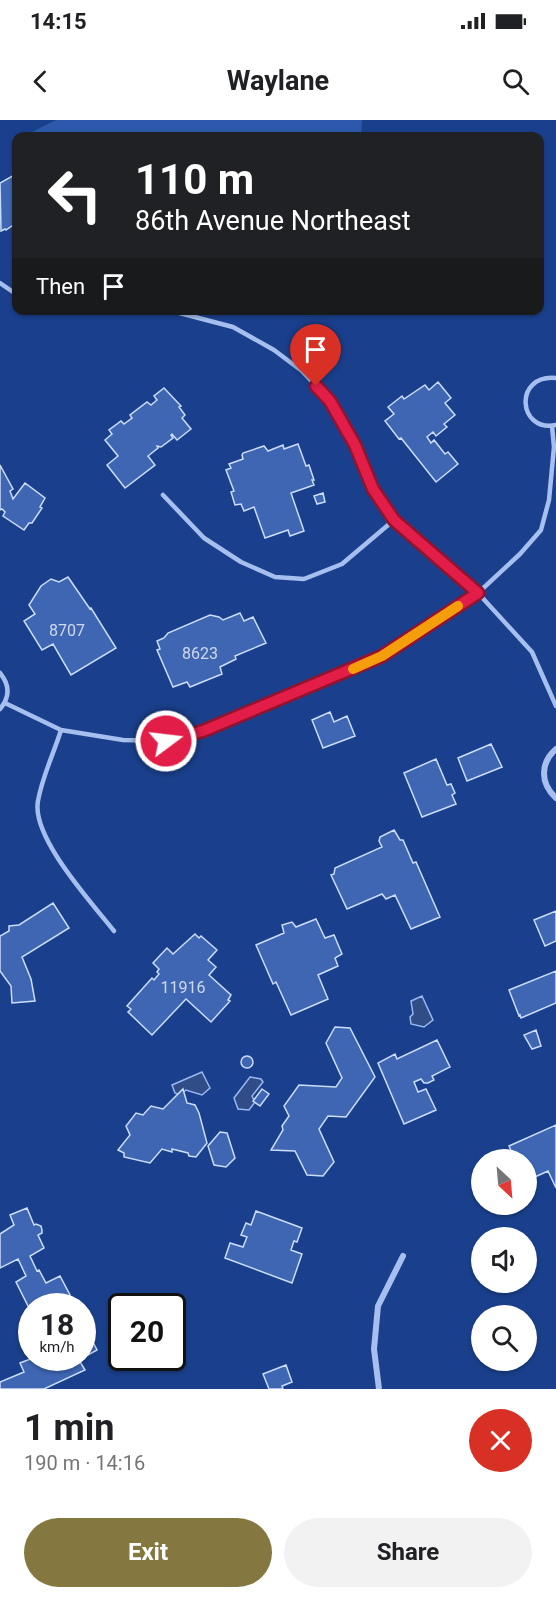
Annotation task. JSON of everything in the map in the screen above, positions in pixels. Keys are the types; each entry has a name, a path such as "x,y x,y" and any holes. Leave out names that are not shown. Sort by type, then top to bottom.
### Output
{"street":[{"path":"556,749 548,757 543,775 545,784 556,798"},
{"path":"379,1389 374,1350 378,1306 404,1256"}],"lane":[{"path":"187,315 233,327 274,350 302,371 330,401 355,445 373,489 394,520 478,593 532,652 556,706"},
{"path":"5,704 62,730 123,740 166,741 203,731 382,656 478,593 520,554 541,530 549,500 554,426 536,422 530,416 525,400 532,385 547,377 556,378"},
{"path":"163,495 204,538 241,562 275,577 304,579 342,564 394,520"},
{"path":"0,673 8,687 5,704 0,709"},
{"path":"62,730 37,803 43,831 54,854 114,931"}],"shaded area":[{"path":"56,120 362,120 361,132 32,132"},
{"path":"422,996 433,1020 424,1027 411,1024 410,1017 413,1014 411,1001"},
{"path":"202,1072 210,1088 202,1095 186,1090 180,1095 175,1093 172,1085"},
{"path":"250,1077 261,1079 263,1082 252,1096 255,1102 249,1110 238,1109 234,1098"}],"building":[{"path":"12,176 12,226 1,231 0,183"},
{"path":"438,382 451,398 445,403 455,415 444,424 447,427 436,436 433,432 427,437 431,443 434,440 445,454 448,452 458,464 436,482 385,421 394,414 388,407 402,396 404,399 425,385 429,390"},
{"path":"164,388 181,406 179,407 185,415 182,418 191,429 177,440 172,434 173,438 161,447 157,446 158,448 148,456 155,465 125,488 107,465 118,456 105,440 112,434 109,430 121,421 124,424 132,418 130,415 147,402 151,405 157,400 154,396"},
{"path":"298,444 314,480 312,480 314,485 291,493 304,531 290,536 288,530 265,538 254,507 244,511 241,504 235,505 231,492 234,491 226,470 231,468 229,464 243,459 243,453 264,446 268,451 283,445 284,449"},
{"path":"0,465 13,489 10,491 13,499 25,483 45,498 40,507 42,508 24,530 3,516 5,512 0,510"},
{"path":"323,493 325,502 317,504 314,496"},
{"path":"68,577 116,648 71,675 53,644 42,650 24,621 35,614 29,605 41,586 51,579 59,582"},
{"path":"240,613 244,621 253,617 266,643 235,656 236,659 220,667 222,674 190,687 187,682 173,687 157,650 160,649 157,641 168,633 210,615 223,620"},
{"path":"330,712 334,722 347,716 355,736 323,748 312,720"},
{"path":"491,744 502,767 467,781 458,758"},
{"path":"436,759 447,785 451,784 455,793 452,795 456,804 422,817 404,773"},
{"path":"394,830 400,840 403,840 413,863 416,862 440,917 411,929 395,895 386,899 382,894 347,909 331,875 334,874 335,868 382,847 380,837"},
{"path":"53,903 69,928 22,957 31,979 35,1001 12,1003 11,986 0,971 0,936 9,931 9,926 19,925"},
{"path":"556,911 556,941 545,946 534,920"},
{"path":"316,919 325,938 334,935 342,954 335,958 338,966 318,975 328,999 291,1015 276,982 273,984 256,945 284,933 282,925 292,922 296,927"},
{"path":"195,934 199,938 201,936 217,950 208,960 216,967 209,975 231,995 228,1000 230,1001 211,1022 186,999 152,1035 128,1012 131,1009 127,1006 152,978 154,980 159,974 157,972 159,969 153,963 167,948 173,954"},
{"path":"556,971 556,1003 521,1018 509,990"},
{"path":"335,1027 350,1028 375,1077 346,1117 328,1116 319,1129 334,1162 323,1176 307,1175 295,1151 271,1150 289,1116 284,1106 299,1085 336,1087 342,1078 326,1043"},
{"path":"536,1030 541,1046 532,1049 524,1035"},
{"path":"437,1040 450,1067 432,1076 434,1080 428,1083 424,1083 421,1079 414,1082 418,1092 426,1089 436,1110 404,1124 378,1063 395,1054 397,1059"},
{"path":"249,1056 253,1062 249,1068 245,1068 241,1060"},
{"path":"183,1089 187,1103 195,1105 199,1113 207,1143 196,1157 172,1149 172,1152 162,1149 150,1163 124,1157 124,1153 118,1150 130,1135 126,1126 136,1113 143,1115 151,1106 163,1109"},
{"path":"262,1089 269,1094 260,1106 253,1101"},
{"path":"556,1125 556,1188 548,1171 537,1176 537,1149 510,1149 509,1146"},
{"path":"220,1132 227,1133 235,1158 226,1167 214,1165 208,1146"},
{"path":"27,1208 34,1225 41,1226 42,1233 38,1235 44,1248 30,1256 46,1283 60,1276 69,1293 22,1293 16,1282 26,1276 18,1259 0,1268 0,1234 14,1225 10,1215"},
{"path":"256,1211 302,1228 291,1250 302,1254 292,1283 225,1258 230,1243 243,1247 247,1237 241,1235 246,1223 251,1225"},
{"path":"286,1365 292,1382 282,1386 283,1389 269,1389 263,1374"},
{"path":"83,1371 44,1389 0,1389 0,1382 24,1372"}],"slow traffic":[{"path":"353,669 382,656 458,606"}],"route":[{"path":"166,741 203,731 382,656 478,593 394,520 373,489 355,445 330,401 316,386"}]}
